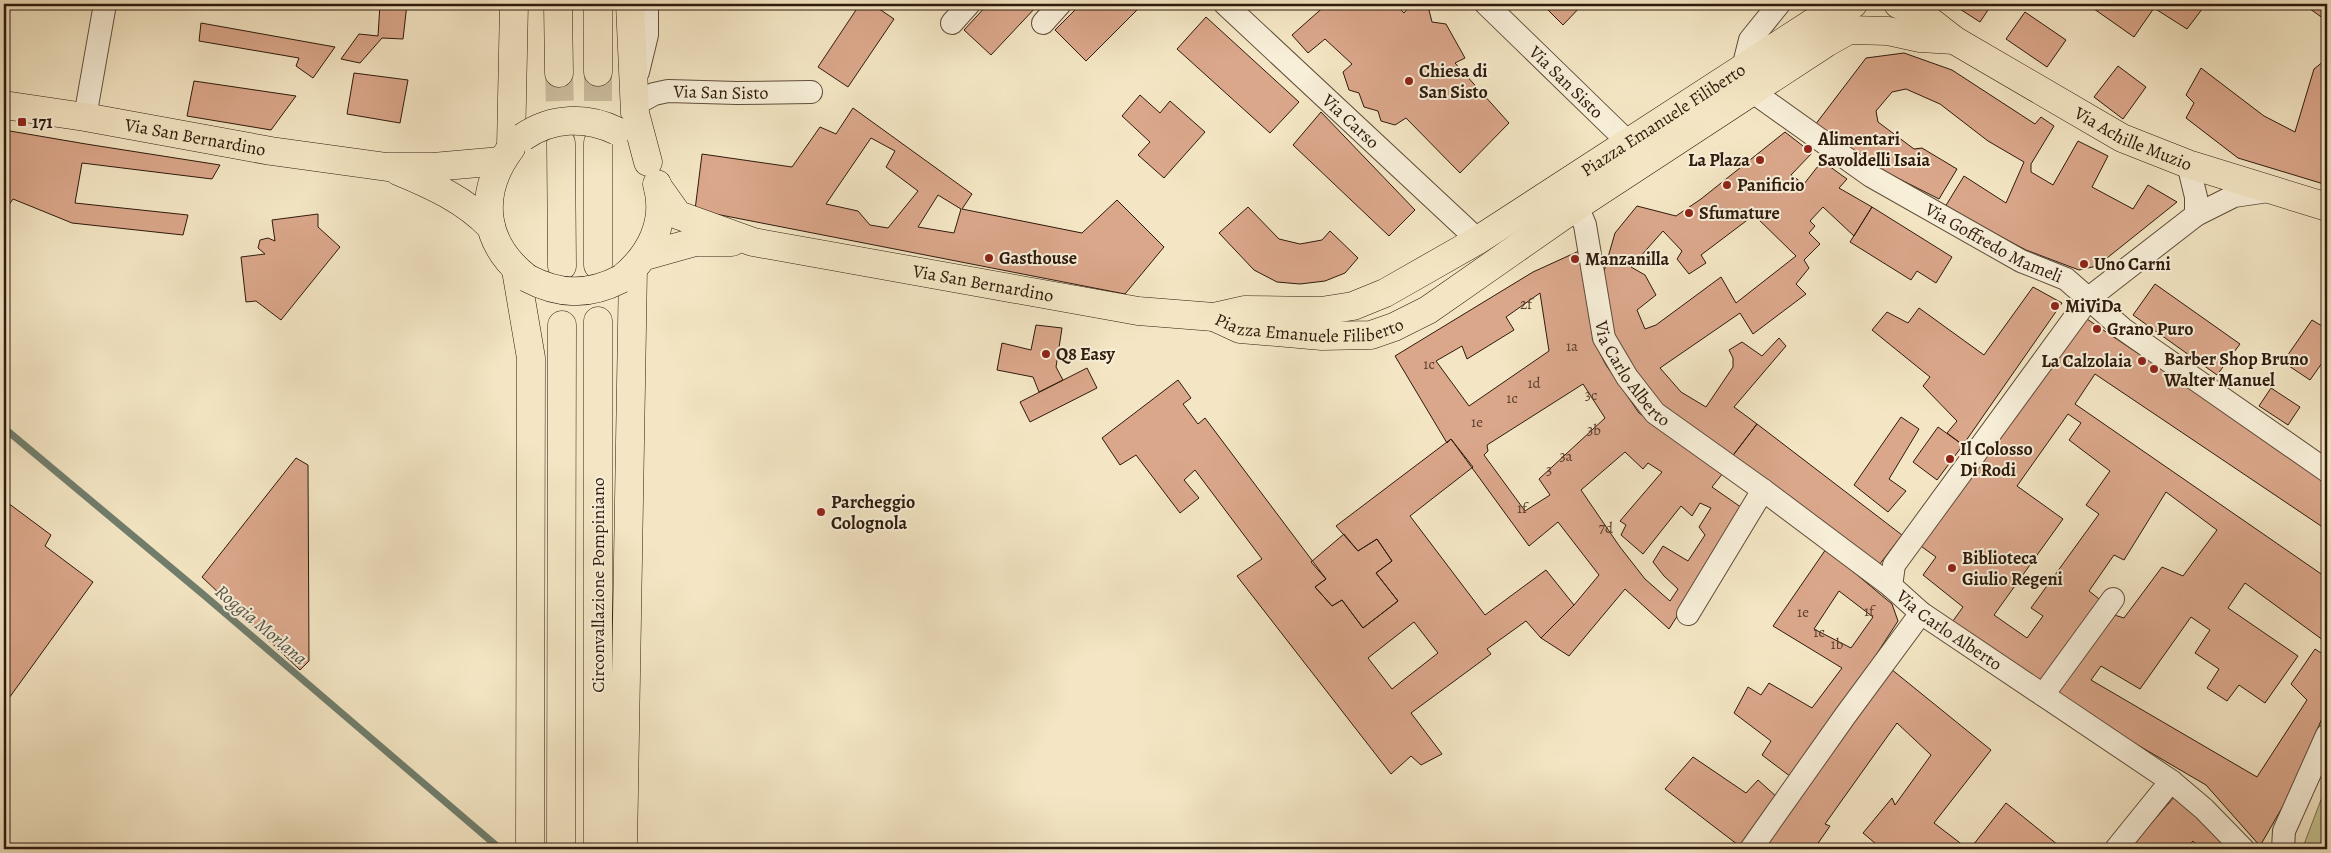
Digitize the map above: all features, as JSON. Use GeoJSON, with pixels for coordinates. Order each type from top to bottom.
{"type":"FeatureCollection","features":[{"type":"Feature","properties":{"kind":"main road"},"geometry":{"type":"LineString","coordinates":[[512,149],[514,4]]}},
{"type":"Feature","properties":{"kind":"main road"},"geometry":{"type":"LineString","coordinates":[[558,4],[559,73]]}},
{"type":"Feature","properties":{"kind":"main road"},"geometry":{"type":"LineString","coordinates":[[598,4],[598,72]]}},
{"type":"Feature","properties":{"kind":"main road"},"geometry":{"type":"LineString","coordinates":[[630,4],[634,98],[648,162]]}},
{"type":"Feature","properties":{"kind":"main road","name":"Via Achille Muzio"},"geometry":{"type":"LineString","coordinates":[[1898,4],[1922,15],[1954,40],[2122,138],[2188,164],[2268,191],[2327,207]]}},
{"type":"Feature","properties":{"kind":"main road","name":"Piazza Emanuele Filiberto"},"geometry":{"type":"LineString","coordinates":[[1214,317],[1245,310],[1321,311],[1353,306],[1385,294],[1635,153],[1748,80],[1820,18],[1849,10]]}},
{"type":"Feature","properties":{"kind":"main road","name":"Via Achille Muzio"},"geometry":{"type":"LineString","coordinates":[[1849,10],[1888,31],[1920,38],[1954,40]]}},
{"type":"Feature","properties":{"kind":"main road","name":"Via San Bernardino"},"geometry":{"type":"LineString","coordinates":[[4,105],[85,116],[270,151],[387,167],[433,167],[485,161],[512,149],[548,124],[575,120],[597,123],[607,137],[631,141],[648,162],[658,187],[678,215],[753,242],[1138,311],[1214,317]]}},
{"type":"Feature","properties":{"kind":"main road"},"geometry":{"type":"LineString","coordinates":[[598,265],[598,210],[607,137]]}},
{"type":"Feature","properties":{"kind":"main road"},"geometry":{"type":"LineString","coordinates":[[561,143],[562,266]]}},
{"type":"Feature","properties":{"kind":"main road","name":"Via San Bernardino"},"geometry":{"type":"LineString","coordinates":[[512,149],[491,186],[489,214],[491,227],[505,257],[521,274],[557,291],[574,292],[606,286],[633,268],[695,242],[753,242]]}},
{"type":"Feature","properties":{"kind":"main road","name":"Piazza Emanuele Filiberto"},"geometry":{"type":"LineString","coordinates":[[1214,317],[1240,329],[1322,336],[1371,335],[1394,327],[1428,310],[1577,206],[1635,153]]}},
{"type":"Feature","properties":{"kind":"main road","name":"Via San Bernardino"},"geometry":{"type":"LineString","coordinates":[[387,167],[444,190],[479,215],[491,227]]}},
{"type":"Feature","properties":{"kind":"main road","name":"Via San Bernardino"},"geometry":{"type":"LineString","coordinates":[[633,268],[657,230],[660,216],[658,187]]}},
{"type":"Feature","properties":{"kind":"main road"},"geometry":{"type":"LineString","coordinates":[[623,849],[633,268]]}},
{"type":"Feature","properties":{"kind":"main road"},"geometry":{"type":"LineString","coordinates":[[521,274],[530,358],[530,849]]}},
{"type":"Feature","properties":{"kind":"main road","name":"Circonvallazione Pompiniano"},"geometry":{"type":"LineString","coordinates":[[598,321],[598,849]]}},
{"type":"Feature","properties":{"kind":"main road","name":"Circonvallazione Pompiniano"},"geometry":{"type":"LineString","coordinates":[[561,849],[562,325]]}},
{"type":"Feature","properties":{"kind":"street"},"geometry":{"type":"LineString","coordinates":[[634,98],[647,35],[647,4]]}},
{"type":"Feature","properties":{"kind":"street"},"geometry":{"type":"LineString","coordinates":[[952,23],[969,4]]}},
{"type":"Feature","properties":{"kind":"street"},"geometry":{"type":"LineString","coordinates":[[1043,23],[1060,4]]}},
{"type":"Feature","properties":{"kind":"street","name":"Via Carso"},"geometry":{"type":"LineString","coordinates":[[1225,4],[1478,240]]}},
{"type":"Feature","properties":{"kind":"street","name":"Via San Sisto"},"geometry":{"type":"LineString","coordinates":[[1486,4],[1635,153]]}},
{"type":"Feature","properties":{"kind":"street"},"geometry":{"type":"LineString","coordinates":[[1748,80],[1750,40],[1779,4]]}},
{"type":"Feature","properties":{"kind":"street"},"geometry":{"type":"LineString","coordinates":[[85,116],[105,7]]}},
{"type":"Feature","properties":{"kind":"street","name":"Via Goffredo Mameli"},"geometry":{"type":"LineString","coordinates":[[1748,80],[1871,176],[2021,261],[2066,279],[2123,329],[2327,471]]}},
{"type":"Feature","properties":{"kind":"street","name":"Via San Sisto"},"geometry":{"type":"LineString","coordinates":[[634,98],[668,91],[737,94],[811,92]]}},
{"type":"Feature","properties":{"kind":"street"},"geometry":{"type":"LineString","coordinates":[[2188,164],[2196,197],[2196,215]]}},
{"type":"Feature","properties":{"kind":"street"},"geometry":{"type":"LineString","coordinates":[[1891,586],[1894,565],[2089,298],[2196,215],[2234,196],[2268,191]]}},
{"type":"Feature","properties":{"kind":"street","name":"Via Carlo Alberto"},"geometry":{"type":"LineString","coordinates":[[1577,206],[1585,225],[1604,338],[1627,378],[1654,413],[1763,490],[1891,586],[1921,613],[2171,781],[2204,809],[2243,849]]}},
{"type":"Feature","properties":{"kind":"street"},"geometry":{"type":"LineString","coordinates":[[1688,614],[1763,490]]}},
{"type":"Feature","properties":{"kind":"street"},"geometry":{"type":"LineString","coordinates":[[2043,696],[2113,599]]}},
{"type":"Feature","properties":{"kind":"street"},"geometry":{"type":"LineString","coordinates":[[1752,849],[1921,613]]}},
{"type":"Feature","properties":{"kind":"street"},"geometry":{"type":"LineString","coordinates":[[2283,849],[2284,831],[2327,735]]}},
{"type":"Feature","properties":{"kind":"street"},"geometry":{"type":"LineString","coordinates":[[2116,849],[2171,781]]}},
{"type":"Feature","properties":{"kind":"shaded area"},"geometry":{"type":"Polygon","coordinates":[[[2327,784],[2327,849],[2303,849],[2303,847],[2327,784]]]}},
{"type":"Feature","properties":{"kind":"building"},"geometry":{"type":"Polygon","coordinates":[[[380,4],[407,4],[403,39],[382,38],[360,63],[341,59],[359,34],[378,36],[380,4]]]}},
{"type":"Feature","properties":{"kind":"building"},"geometry":{"type":"Polygon","coordinates":[[[860,4],[872,4],[894,19],[848,87],[818,67],[860,4]]]}},
{"type":"Feature","properties":{"kind":"building"},"geometry":{"type":"Polygon","coordinates":[[[988,4],[1035,4],[1037,6],[991,55],[964,30],[988,4]]]}},
{"type":"Feature","properties":{"kind":"building"},"geometry":{"type":"Polygon","coordinates":[[[1081,4],[1143,4],[1086,61],[1055,30],[1081,4]]]}},
{"type":"Feature","properties":{"kind":"building","name":"Chiesa di San Sisto"},"geometry":{"type":"Polygon","coordinates":[[[1327,4],[1395,4],[1404,13],[1411,4],[1429,10],[1432,22],[1446,24],[1465,58],[1455,63],[1509,123],[1460,173],[1406,118],[1395,125],[1381,121],[1378,111],[1364,107],[1359,93],[1349,90],[1343,72],[1352,64],[1325,39],[1308,53],[1292,35],[1327,4]]]}},
{"type":"Feature","properties":{"kind":"building"},"geometry":{"type":"Polygon","coordinates":[[[1542,4],[1583,4],[1563,25],[1542,4]]]}},
{"type":"Feature","properties":{"kind":"building"},"geometry":{"type":"Polygon","coordinates":[[[1952,4],[1992,4],[1980,22],[1952,4]]]}},
{"type":"Feature","properties":{"kind":"building"},"geometry":{"type":"Polygon","coordinates":[[[2087,4],[2206,4],[2187,29],[2154,8],[2134,37],[2087,4]]]}},
{"type":"Feature","properties":{"kind":"building"},"geometry":{"type":"Polygon","coordinates":[[[2303,4],[2327,4],[2327,21],[2303,4]]]}},
{"type":"Feature","properties":{"kind":"building"},"geometry":{"type":"Polygon","coordinates":[[[2025,12],[2066,40],[2047,67],[2006,39],[2025,12]]]}},
{"type":"Feature","properties":{"kind":"building"},"geometry":{"type":"Polygon","coordinates":[[[1206,17],[1299,102],[1270,133],[1177,49],[1206,17]]]}},
{"type":"Feature","properties":{"kind":"building"},"geometry":{"type":"Polygon","coordinates":[[[201,23],[335,47],[313,78],[296,66],[299,58],[199,41],[201,23]]]}},
{"type":"Feature","properties":{"kind":"building"},"geometry":{"type":"Polygon","coordinates":[[[1904,53],[1952,70],[2035,124],[2041,117],[2054,126],[2031,164],[2031,172],[2053,185],[2078,141],[2108,156],[2092,187],[2133,209],[2148,185],[2177,202],[2097,266],[2079,270],[2026,250],[1945,207],[1964,176],[2006,203],[2024,162],[1988,141],[1940,104],[1906,89],[1892,92],[1876,111],[1878,122],[1914,149],[1922,148],[1957,169],[1939,199],[1864,161],[1815,125],[1866,58],[1904,53]]]}},
{"type":"Feature","properties":{"kind":"building"},"geometry":{"type":"Polygon","coordinates":[[[2324,61],[2327,63],[2327,185],[2238,158],[2186,118],[2194,103],[2186,95],[2201,68],[2264,116],[2295,132],[2314,69],[2324,61]]]}},
{"type":"Feature","properties":{"kind":"building"},"geometry":{"type":"Polygon","coordinates":[[[2118,66],[2146,87],[2123,119],[2094,97],[2118,66]]]}},
{"type":"Feature","properties":{"kind":"building"},"geometry":{"type":"Polygon","coordinates":[[[354,73],[408,80],[400,123],[347,114],[354,73]]]}},
{"type":"Feature","properties":{"kind":"building"},"geometry":{"type":"Polygon","coordinates":[[[194,81],[296,96],[271,130],[187,116],[194,81]]]}},
{"type":"Feature","properties":{"kind":"building"},"geometry":{"type":"Polygon","coordinates":[[[1140,95],[1160,113],[1170,101],[1205,132],[1164,178],[1138,155],[1150,142],[1122,116],[1140,95]]]}},
{"type":"Feature","properties":{"kind":"building"},"geometry":{"type":"Polygon","coordinates":[[[853,108],[972,194],[962,209],[1082,233],[1117,200],[1164,247],[1125,294],[695,210],[702,154],[792,167],[820,127],[836,134],[853,108]],[[871,138],[826,204],[858,211],[870,225],[888,228],[918,191],[886,167],[895,151],[871,138]],[[938,195],[918,227],[954,233],[961,209],[938,195]]]}},
{"type":"Feature","properties":{"kind":"building"},"geometry":{"type":"Polygon","coordinates":[[[1321,112],[1415,210],[1389,236],[1293,145],[1321,112]]]}},
{"type":"Feature","properties":{"kind":"building"},"geometry":{"type":"Polygon","coordinates":[[[4,130],[220,165],[212,179],[82,163],[75,203],[188,215],[183,235],[72,223],[13,199],[4,212],[4,130]]]}},
{"type":"Feature","properties":{"kind":"building"},"geometry":{"type":"Polygon","coordinates":[[[1785,132],[1812,153],[1791,175],[1804,184],[1822,161],[1847,179],[1839,188],[1872,207],[1854,236],[1823,207],[1810,221],[1815,226],[1809,233],[1820,244],[1804,260],[1809,268],[1796,284],[1806,294],[1753,334],[1740,313],[1660,368],[1681,392],[1706,407],[1733,367],[1733,358],[1729,350],[1742,342],[1762,356],[1779,338],[1786,346],[1734,407],[1757,424],[1731,458],[1654,402],[1611,331],[1602,293],[1604,271],[1615,233],[1637,206],[1676,216],[1701,199],[1785,132]],[[1754,215],[1701,255],[1706,263],[1689,274],[1677,259],[1682,251],[1663,231],[1631,267],[1645,275],[1656,295],[1637,310],[1645,329],[1656,325],[1721,277],[1736,303],[1796,256],[1754,215]]]}},
{"type":"Feature","properties":{"kind":"building"},"geometry":{"type":"Polygon","coordinates":[[[1248,207],[1279,239],[1300,244],[1322,240],[1330,231],[1358,258],[1345,273],[1325,281],[1300,284],[1277,282],[1254,270],[1219,233],[1248,207]]]}},
{"type":"Feature","properties":{"kind":"building"},"geometry":{"type":"Polygon","coordinates":[[[1872,207],[1952,257],[1936,283],[1917,271],[1911,280],[1850,242],[1872,207]]]}},
{"type":"Feature","properties":{"kind":"building"},"geometry":{"type":"Polygon","coordinates":[[[318,214],[318,227],[340,247],[281,320],[256,301],[246,302],[241,257],[265,254],[258,248],[260,240],[268,238],[275,241],[272,220],[318,214]]]}},
{"type":"Feature","properties":{"kind":"building"},"geometry":{"type":"Polygon","coordinates":[[[1579,251],[1597,337],[1592,338],[1606,365],[1639,413],[1723,473],[1712,487],[1745,510],[1669,629],[1625,589],[1569,656],[1541,638],[1574,605],[1599,575],[1558,522],[1529,546],[1451,439],[1447,443],[1395,356],[1533,272],[1579,251]],[[1540,293],[1506,317],[1514,330],[1467,359],[1462,346],[1436,361],[1469,406],[1549,351],[1540,293]],[[1583,384],[1487,445],[1488,451],[1484,455],[1525,511],[1550,495],[1539,479],[1605,418],[1583,384]],[[1625,452],[1581,490],[1620,547],[1645,579],[1670,601],[1678,589],[1653,562],[1663,546],[1688,561],[1705,535],[1699,527],[1711,508],[1700,503],[1692,516],[1681,506],[1643,554],[1621,535],[1626,525],[1620,521],[1662,472],[1648,463],[1643,469],[1625,452]]]}},
{"type":"Feature","properties":{"kind":"building"},"geometry":{"type":"Polygon","coordinates":[[[2155,284],[2240,344],[2217,375],[2133,315],[2155,284]]]}},
{"type":"Feature","properties":{"kind":"building"},"geometry":{"type":"Polygon","coordinates":[[[2033,287],[2062,303],[1963,445],[1947,433],[1957,421],[1923,386],[1930,377],[1872,330],[1887,312],[1908,323],[1919,308],[1984,355],[2033,287]]]}},
{"type":"Feature","properties":{"kind":"building"},"geometry":{"type":"Polygon","coordinates":[[[2084,317],[2327,481],[2327,530],[2095,374],[2075,404],[2327,578],[2327,643],[2245,583],[2228,608],[2298,656],[2265,703],[2239,685],[2227,701],[2207,688],[2219,669],[2195,653],[2210,630],[2191,617],[2140,689],[2101,666],[2091,680],[2257,777],[2307,700],[2291,684],[2315,649],[2327,657],[2327,707],[2287,799],[2260,846],[2206,785],[2054,696],[2111,614],[2124,618],[2162,567],[2183,576],[2217,530],[2166,492],[2124,560],[2114,555],[2089,591],[2103,602],[2038,685],[1950,625],[1963,607],[1923,575],[1936,557],[1918,544],[2084,317]],[[2068,414],[2017,486],[2063,519],[1994,615],[2027,638],[2043,616],[2031,608],[2099,514],[2086,505],[2110,471],[2069,440],[2081,423],[2068,414]]]}},
{"type":"Feature","properties":{"kind":"building"},"geometry":{"type":"Polygon","coordinates":[[[2312,320],[2327,329],[2327,356],[2310,380],[2283,362],[2312,320]]]}},
{"type":"Feature","properties":{"kind":"building"},"geometry":{"type":"Polygon","coordinates":[[[1036,325],[1062,328],[1056,367],[1063,380],[1039,392],[1033,377],[997,370],[1002,343],[1031,350],[1036,325]]]}},
{"type":"Feature","properties":{"kind":"building"},"geometry":{"type":"Polygon","coordinates":[[[1087,368],[1097,388],[1030,422],[1020,402],[1087,368]]]}},
{"type":"Feature","properties":{"kind":"building"},"geometry":{"type":"Polygon","coordinates":[[[1178,380],[1191,398],[1183,404],[1198,424],[1205,418],[1326,579],[1315,587],[1332,606],[1342,600],[1363,628],[1398,601],[1376,573],[1392,561],[1377,539],[1358,551],[1336,526],[1451,439],[1473,467],[1410,516],[1485,615],[1546,570],[1574,605],[1541,638],[1526,621],[1487,649],[1491,654],[1411,713],[1442,754],[1421,765],[1411,756],[1391,774],[1237,576],[1262,559],[1195,470],[1184,480],[1199,498],[1180,513],[1136,455],[1120,465],[1102,438],[1178,380]],[[1414,622],[1368,658],[1392,689],[1438,653],[1414,622]]]}},
{"type":"Feature","properties":{"kind":"building"},"geometry":{"type":"Polygon","coordinates":[[[2271,388],[2300,407],[2288,425],[2259,406],[2271,388]]]}},
{"type":"Feature","properties":{"kind":"building"},"geometry":{"type":"Polygon","coordinates":[[[1901,417],[1919,429],[1889,479],[1906,491],[1888,512],[1854,485],[1901,417]]]}},
{"type":"Feature","properties":{"kind":"building"},"geometry":{"type":"Polygon","coordinates":[[[1757,424],[1902,535],[1876,569],[1731,458],[1757,424]]]}},
{"type":"Feature","properties":{"kind":"building"},"geometry":{"type":"Polygon","coordinates":[[[1938,427],[1963,445],[1937,480],[1913,462],[1938,427]]]}},
{"type":"Feature","properties":{"kind":"building"},"geometry":{"type":"Polygon","coordinates":[[[296,458],[308,465],[309,661],[300,670],[202,577],[296,458]]]}},
{"type":"Feature","properties":{"kind":"building"},"geometry":{"type":"Polygon","coordinates":[[[4,500],[51,535],[45,546],[93,582],[4,705],[4,500]]]}},
{"type":"Feature","properties":{"kind":"building"},"geometry":{"type":"Polygon","coordinates":[[[1344,534],[1358,551],[1377,539],[1392,561],[1376,573],[1398,601],[1363,628],[1342,600],[1332,606],[1315,587],[1326,579],[1311,562],[1344,534]]]}},
{"type":"Feature","properties":{"kind":"building"},"geometry":{"type":"Polygon","coordinates":[[[1826,549],[1892,604],[1898,621],[1795,780],[1762,755],[1771,741],[1734,713],[1748,687],[1761,695],[1769,683],[1812,708],[1842,668],[1773,626],[1826,549]],[[1839,591],[1814,629],[1851,648],[1873,617],[1839,591]]]}},
{"type":"Feature","properties":{"kind":"building"},"geometry":{"type":"Polygon","coordinates":[[[1891,669],[1991,750],[1934,823],[1968,849],[1882,849],[1863,833],[1892,798],[1895,805],[1931,755],[1897,723],[1825,824],[1830,826],[1814,849],[1761,849],[1891,669]]]}},
{"type":"Feature","properties":{"kind":"building"},"geometry":{"type":"Polygon","coordinates":[[[1693,757],[1746,793],[1758,780],[1778,798],[1742,848],[1665,789],[1693,757]]]}},
{"type":"Feature","properties":{"kind":"building"},"geometry":{"type":"Polygon","coordinates":[[[2175,796],[2229,849],[2201,849],[2193,841],[2186,849],[2129,849],[2175,796]]]}},
{"type":"Feature","properties":{"kind":"building"},"geometry":{"type":"Polygon","coordinates":[[[2006,803],[2063,849],[1970,849],[2006,803]]]}},
{"type":"Feature","properties":{"kind":"waterway","name":"Roggia Morlana"},"geometry":{"type":"LineString","coordinates":[[4,428],[205,596],[498,847]]}},
{"type":"Feature","properties":{"kind":"tunnel"},"geometry":{"type":"LineString","coordinates":[[598,72],[598,143]]}},
{"type":"Feature","properties":{"kind":"tunnel"},"geometry":{"type":"LineString","coordinates":[[559,73],[561,143]]}},
{"type":"Feature","properties":{"kind":"place","name":"Chiesa di San Sisto"},"geometry":{"type":"Point","coordinates":[1409,81]}},
{"type":"Feature","properties":{"kind":"place","name":"171"},"geometry":{"type":"Point","coordinates":[22,122]}},
{"type":"Feature","properties":{"kind":"place","name":"Alimentari Savoldelli Isaia"},"geometry":{"type":"Point","coordinates":[1808,149]}},
{"type":"Feature","properties":{"kind":"place","name":"La Plaza"},"geometry":{"type":"Point","coordinates":[1760,160]}},
{"type":"Feature","properties":{"kind":"place","name":"Panificio"},"geometry":{"type":"Point","coordinates":[1727,185]}},
{"type":"Feature","properties":{"kind":"place","name":"Sfumature"},"geometry":{"type":"Point","coordinates":[1689,213]}},
{"type":"Feature","properties":{"kind":"place","name":"Gasthouse"},"geometry":{"type":"Point","coordinates":[989,258]}},
{"type":"Feature","properties":{"kind":"place","name":"Manzanilla"},"geometry":{"type":"Point","coordinates":[1575,259]}},
{"type":"Feature","properties":{"kind":"place","name":"Uno Carni"},"geometry":{"type":"Point","coordinates":[2084,264]}},
{"type":"Feature","properties":{"kind":"place","name":"MiViDa"},"geometry":{"type":"Point","coordinates":[2055,306]}},
{"type":"Feature","properties":{"kind":"place","name":"Grano Puro"},"geometry":{"type":"Point","coordinates":[2097,329]}},
{"type":"Feature","properties":{"kind":"place","name":"Q8 Easy"},"geometry":{"type":"Point","coordinates":[1046,354]}},
{"type":"Feature","properties":{"kind":"place","name":"La Calzolaia"},"geometry":{"type":"Point","coordinates":[2142,361]}},
{"type":"Feature","properties":{"kind":"place","name":"Barber Shop Bruno Walter Manuel"},"geometry":{"type":"Point","coordinates":[2154,369]}},
{"type":"Feature","properties":{"kind":"place","name":"Il Colosso Di Rodi"},"geometry":{"type":"Point","coordinates":[1950,459]}},
{"type":"Feature","properties":{"kind":"place","name":"Parcheggio Colognola"},"geometry":{"type":"Point","coordinates":[821,512]}},
{"type":"Feature","properties":{"kind":"place","name":"Biblioteca Giulio Regeni"},"geometry":{"type":"Point","coordinates":[1952,568]}}]}
